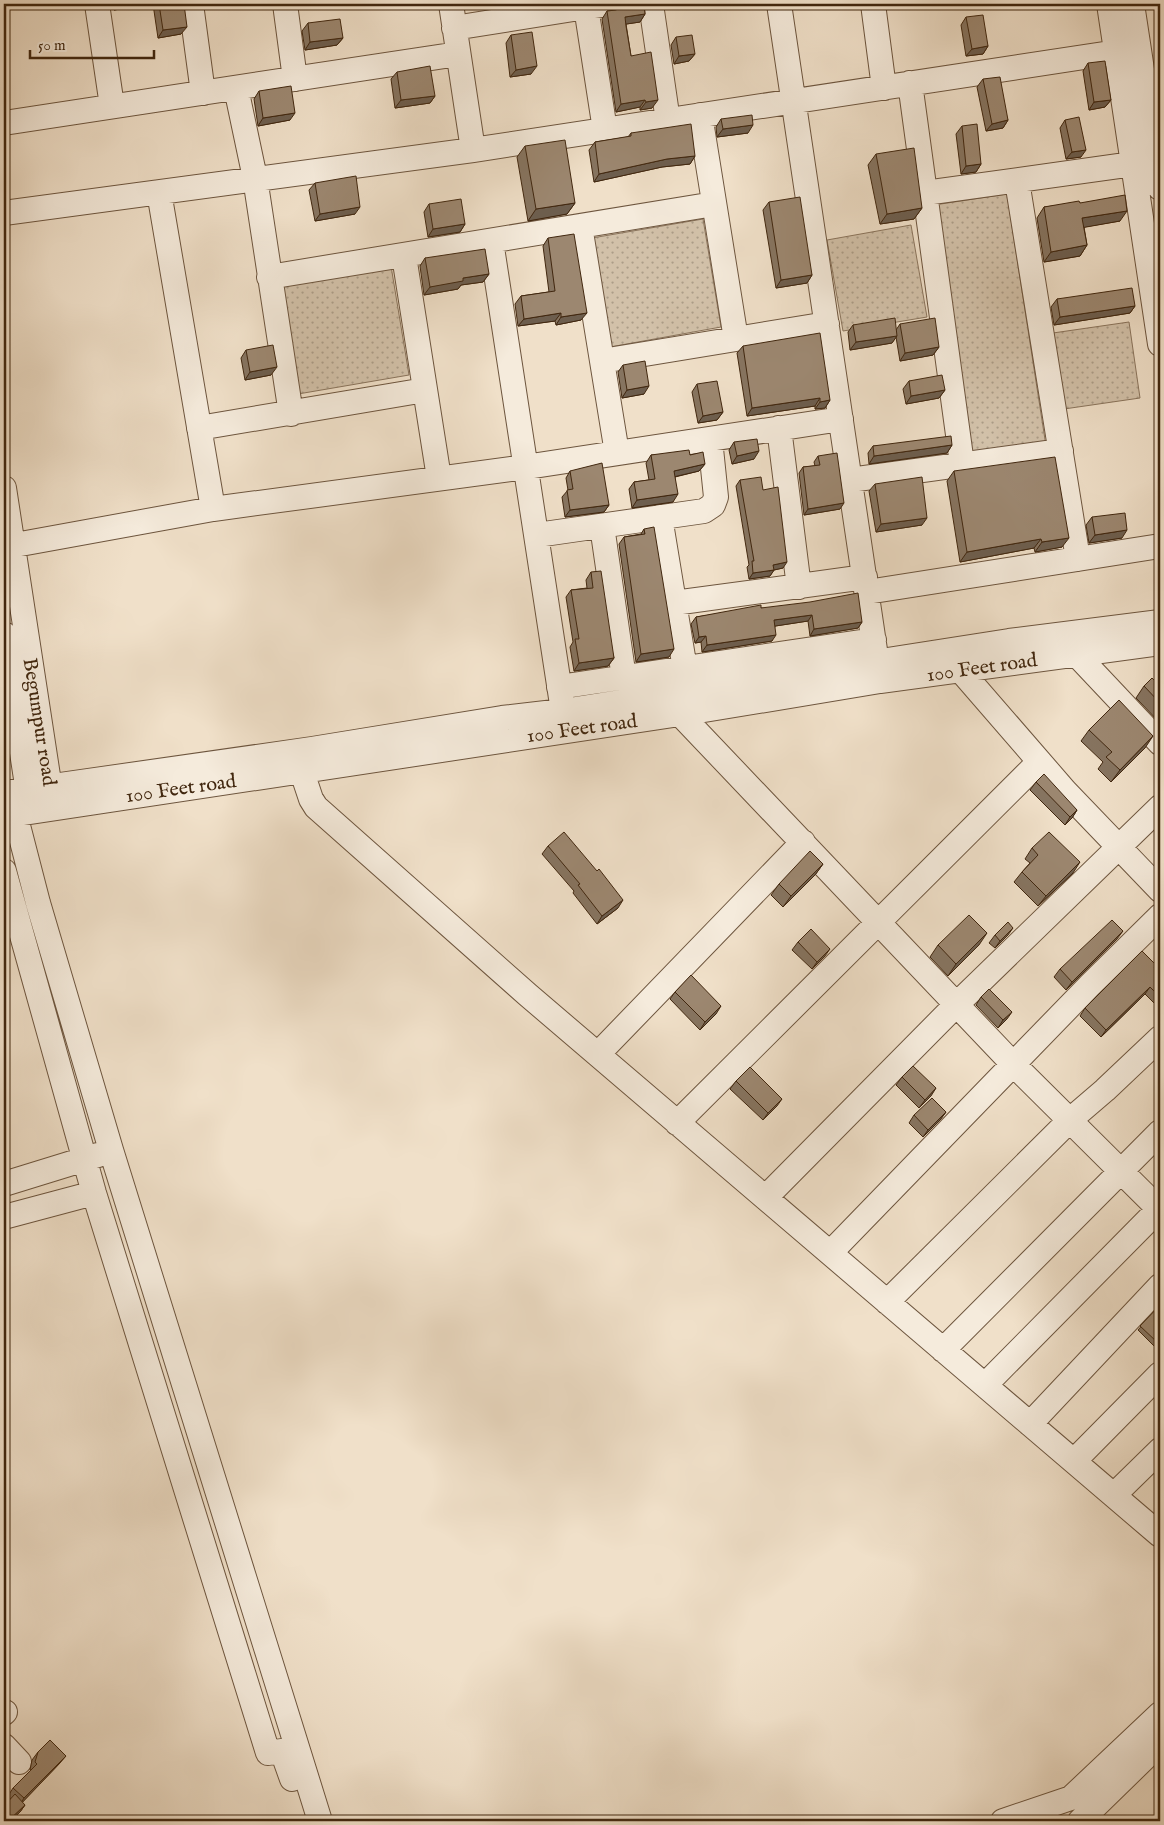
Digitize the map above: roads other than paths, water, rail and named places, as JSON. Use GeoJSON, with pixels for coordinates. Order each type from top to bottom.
{"type":"FeatureCollection","features":[{"type":"Feature","properties":{"kind":"street"},"geometry":{"type":"LineString","coordinates":[[97,4],[112,106]]}},
{"type":"Feature","properties":{"kind":"street"},"geometry":{"type":"LineString","coordinates":[[192,4],[203,94]]}},
{"type":"Feature","properties":{"kind":"street"},"geometry":{"type":"LineString","coordinates":[[285,4],[295,78]]}},
{"type":"Feature","properties":{"kind":"street"},"geometry":{"type":"LineString","coordinates":[[451,4],[473,150]]}},
{"type":"Feature","properties":{"kind":"street"},"geometry":{"type":"LineString","coordinates":[[650,4],[668,121]]}},
{"type":"Feature","properties":{"kind":"street"},"geometry":{"type":"LineString","coordinates":[[560,687],[685,668],[877,661],[779,4]]}},
{"type":"Feature","properties":{"kind":"street"},"geometry":{"type":"LineString","coordinates":[[873,4],[884,88]]}},
{"type":"Feature","properties":{"kind":"street"},"geometry":{"type":"LineString","coordinates":[[1110,4],[1160,344]]}},
{"type":"Feature","properties":{"kind":"street"},"geometry":{"type":"LineString","coordinates":[[1132,4],[1160,188]]}},
{"type":"Feature","properties":{"kind":"street"},"geometry":{"type":"LineString","coordinates":[[454,28],[597,5],[605,130]]}},
{"type":"Feature","properties":{"kind":"street"},"geometry":{"type":"LineString","coordinates":[[4,212],[473,150],[1117,52]]}},
{"type":"Feature","properties":{"kind":"street"},"geometry":{"type":"LineString","coordinates":[[4,123],[458,54]]}},
{"type":"Feature","properties":{"kind":"street"},"geometry":{"type":"LineString","coordinates":[[910,82],[962,464]]}},
{"type":"Feature","properties":{"kind":"street"},"geometry":{"type":"LineString","coordinates":[[236,88],[255,178],[290,414]]}},
{"type":"Feature","properties":{"kind":"street"},"geometry":{"type":"LineString","coordinates":[[700,116],[736,339]]}},
{"type":"Feature","properties":{"kind":"street"},"geometry":{"type":"LineString","coordinates":[[925,193],[1133,164]]}},
{"type":"Feature","properties":{"kind":"street"},"geometry":{"type":"LineString","coordinates":[[1017,181],[1078,559]]}},
{"type":"Feature","properties":{"kind":"street"},"geometry":{"type":"LineString","coordinates":[[160,192],[213,509]]}},
{"type":"Feature","properties":{"kind":"street"},"geometry":{"type":"LineString","coordinates":[[269,277],[714,204]]}},
{"type":"Feature","properties":{"kind":"street"},"geometry":{"type":"LineString","coordinates":[[580,226],[617,453]]}},
{"type":"Feature","properties":{"kind":"street"},"geometry":{"type":"LineString","coordinates":[[491,240],[563,711]]}},
{"type":"Feature","properties":{"kind":"street"},"geometry":{"type":"LineString","coordinates":[[404,256],[440,478]]}},
{"type":"Feature","properties":{"kind":"street"},"geometry":{"type":"LineString","coordinates":[[602,362],[827,324]]}},
{"type":"Feature","properties":{"kind":"street"},"geometry":{"type":"LineString","coordinates":[[199,428],[425,390]]}},
{"type":"Feature","properties":{"kind":"street"},"geometry":{"type":"LineString","coordinates":[[8,546],[213,509],[526,467],[841,419]]}},
{"type":"Feature","properties":{"kind":"street"},"geometry":{"type":"LineString","coordinates":[[778,428],[799,587]]}},
{"type":"Feature","properties":{"kind":"street"},"geometry":{"type":"LineString","coordinates":[[537,535],[704,511],[713,505],[716,497],[710,439]]}},
{"type":"Feature","properties":{"kind":"street"},"geometry":{"type":"LineString","coordinates":[[850,480],[1061,451]]}},
{"type":"Feature","properties":{"kind":"street","name":"Begumpur road"},"geometry":{"type":"LineString","coordinates":[[4,488],[30,804]]}},
{"type":"Feature","properties":{"kind":"street"},"geometry":{"type":"LineString","coordinates":[[660,517],[685,668]]}},
{"type":"Feature","properties":{"kind":"street"},"geometry":{"type":"LineString","coordinates":[[602,526],[624,678]]}},
{"type":"Feature","properties":{"kind":"street"},"geometry":{"type":"LineString","coordinates":[[674,603],[799,587],[866,584],[1078,559],[1160,546]]}},
{"type":"Feature","properties":{"kind":"street","name":"100 Feet road"},"geometry":{"type":"LineString","coordinates":[[30,804],[502,718],[563,711],[1009,641],[1160,622]]}},
{"type":"Feature","properties":{"kind":"street","name":"Begumpur road"},"geometry":{"type":"LineString","coordinates":[[4,634],[9,705],[30,804]]}},
{"type":"Feature","properties":{"kind":"street","name":"100 Feet road"},"geometry":{"type":"LineString","coordinates":[[4,794],[30,804],[302,772],[680,714],[877,661],[961,671],[1160,643]]}},
{"type":"Feature","properties":{"kind":"street"},"geometry":{"type":"LineString","coordinates":[[1078,655],[1160,743]]}},
{"type":"Feature","properties":{"kind":"street"},"geometry":{"type":"LineString","coordinates":[[961,671],[1039,762],[1160,890]]}},
{"type":"Feature","properties":{"kind":"street"},"geometry":{"type":"LineString","coordinates":[[680,714],[1013,1064],[1160,1209],[986,1384]]}},
{"type":"Feature","properties":{"kind":"street"},"geometry":{"type":"LineString","coordinates":[[677,1123],[880,923],[1039,762]]}},
{"type":"Feature","properties":{"kind":"street"},"geometry":{"type":"LineString","coordinates":[[302,772],[311,799],[316,807],[677,1123],[831,1252],[943,1350],[986,1384],[1160,1535]]}},
{"type":"Feature","properties":{"kind":"street"},"geometry":{"type":"LineString","coordinates":[[30,804],[38,903],[111,1150],[320,1821]]}},
{"type":"Feature","properties":{"kind":"street"},"geometry":{"type":"LineString","coordinates":[[766,1197],[957,1004],[1160,807]]}},
{"type":"Feature","properties":{"kind":"street"},"geometry":{"type":"LineString","coordinates":[[598,1054],[803,842]]}},
{"type":"Feature","properties":{"kind":"street"},"geometry":{"type":"LineString","coordinates":[[4,871],[94,1193],[268,1753],[282,1751],[306,1821]]}},
{"type":"Feature","properties":{"kind":"street"},"geometry":{"type":"LineString","coordinates":[[831,1252],[1160,916]]}},
{"type":"Feature","properties":{"kind":"street"},"geometry":{"type":"LineString","coordinates":[[887,1302],[1070,1120],[1160,1038]]}},
{"type":"Feature","properties":{"kind":"street"},"geometry":{"type":"LineString","coordinates":[[943,1350],[1160,1132]]}},
{"type":"Feature","properties":{"kind":"street"},"geometry":{"type":"LineString","coordinates":[[4,1184],[111,1150]]}},
{"type":"Feature","properties":{"kind":"street"},"geometry":{"type":"LineString","coordinates":[[4,1217],[94,1193]]}},
{"type":"Feature","properties":{"kind":"street"},"geometry":{"type":"LineString","coordinates":[[1030,1424],[1160,1286]]}},
{"type":"Feature","properties":{"kind":"street"},"geometry":{"type":"LineString","coordinates":[[1074,1461],[1160,1374]]}},
{"type":"Feature","properties":{"kind":"street"},"geometry":{"type":"LineString","coordinates":[[1114,1495],[1160,1450]]}},
{"type":"Feature","properties":{"kind":"street"},"geometry":{"type":"LineString","coordinates":[[1003,1821],[1071,1798],[1160,1714]]}},
{"type":"Feature","properties":{"kind":"street"},"geometry":{"type":"LineString","coordinates":[[1080,1821],[1160,1743]]}}]}
